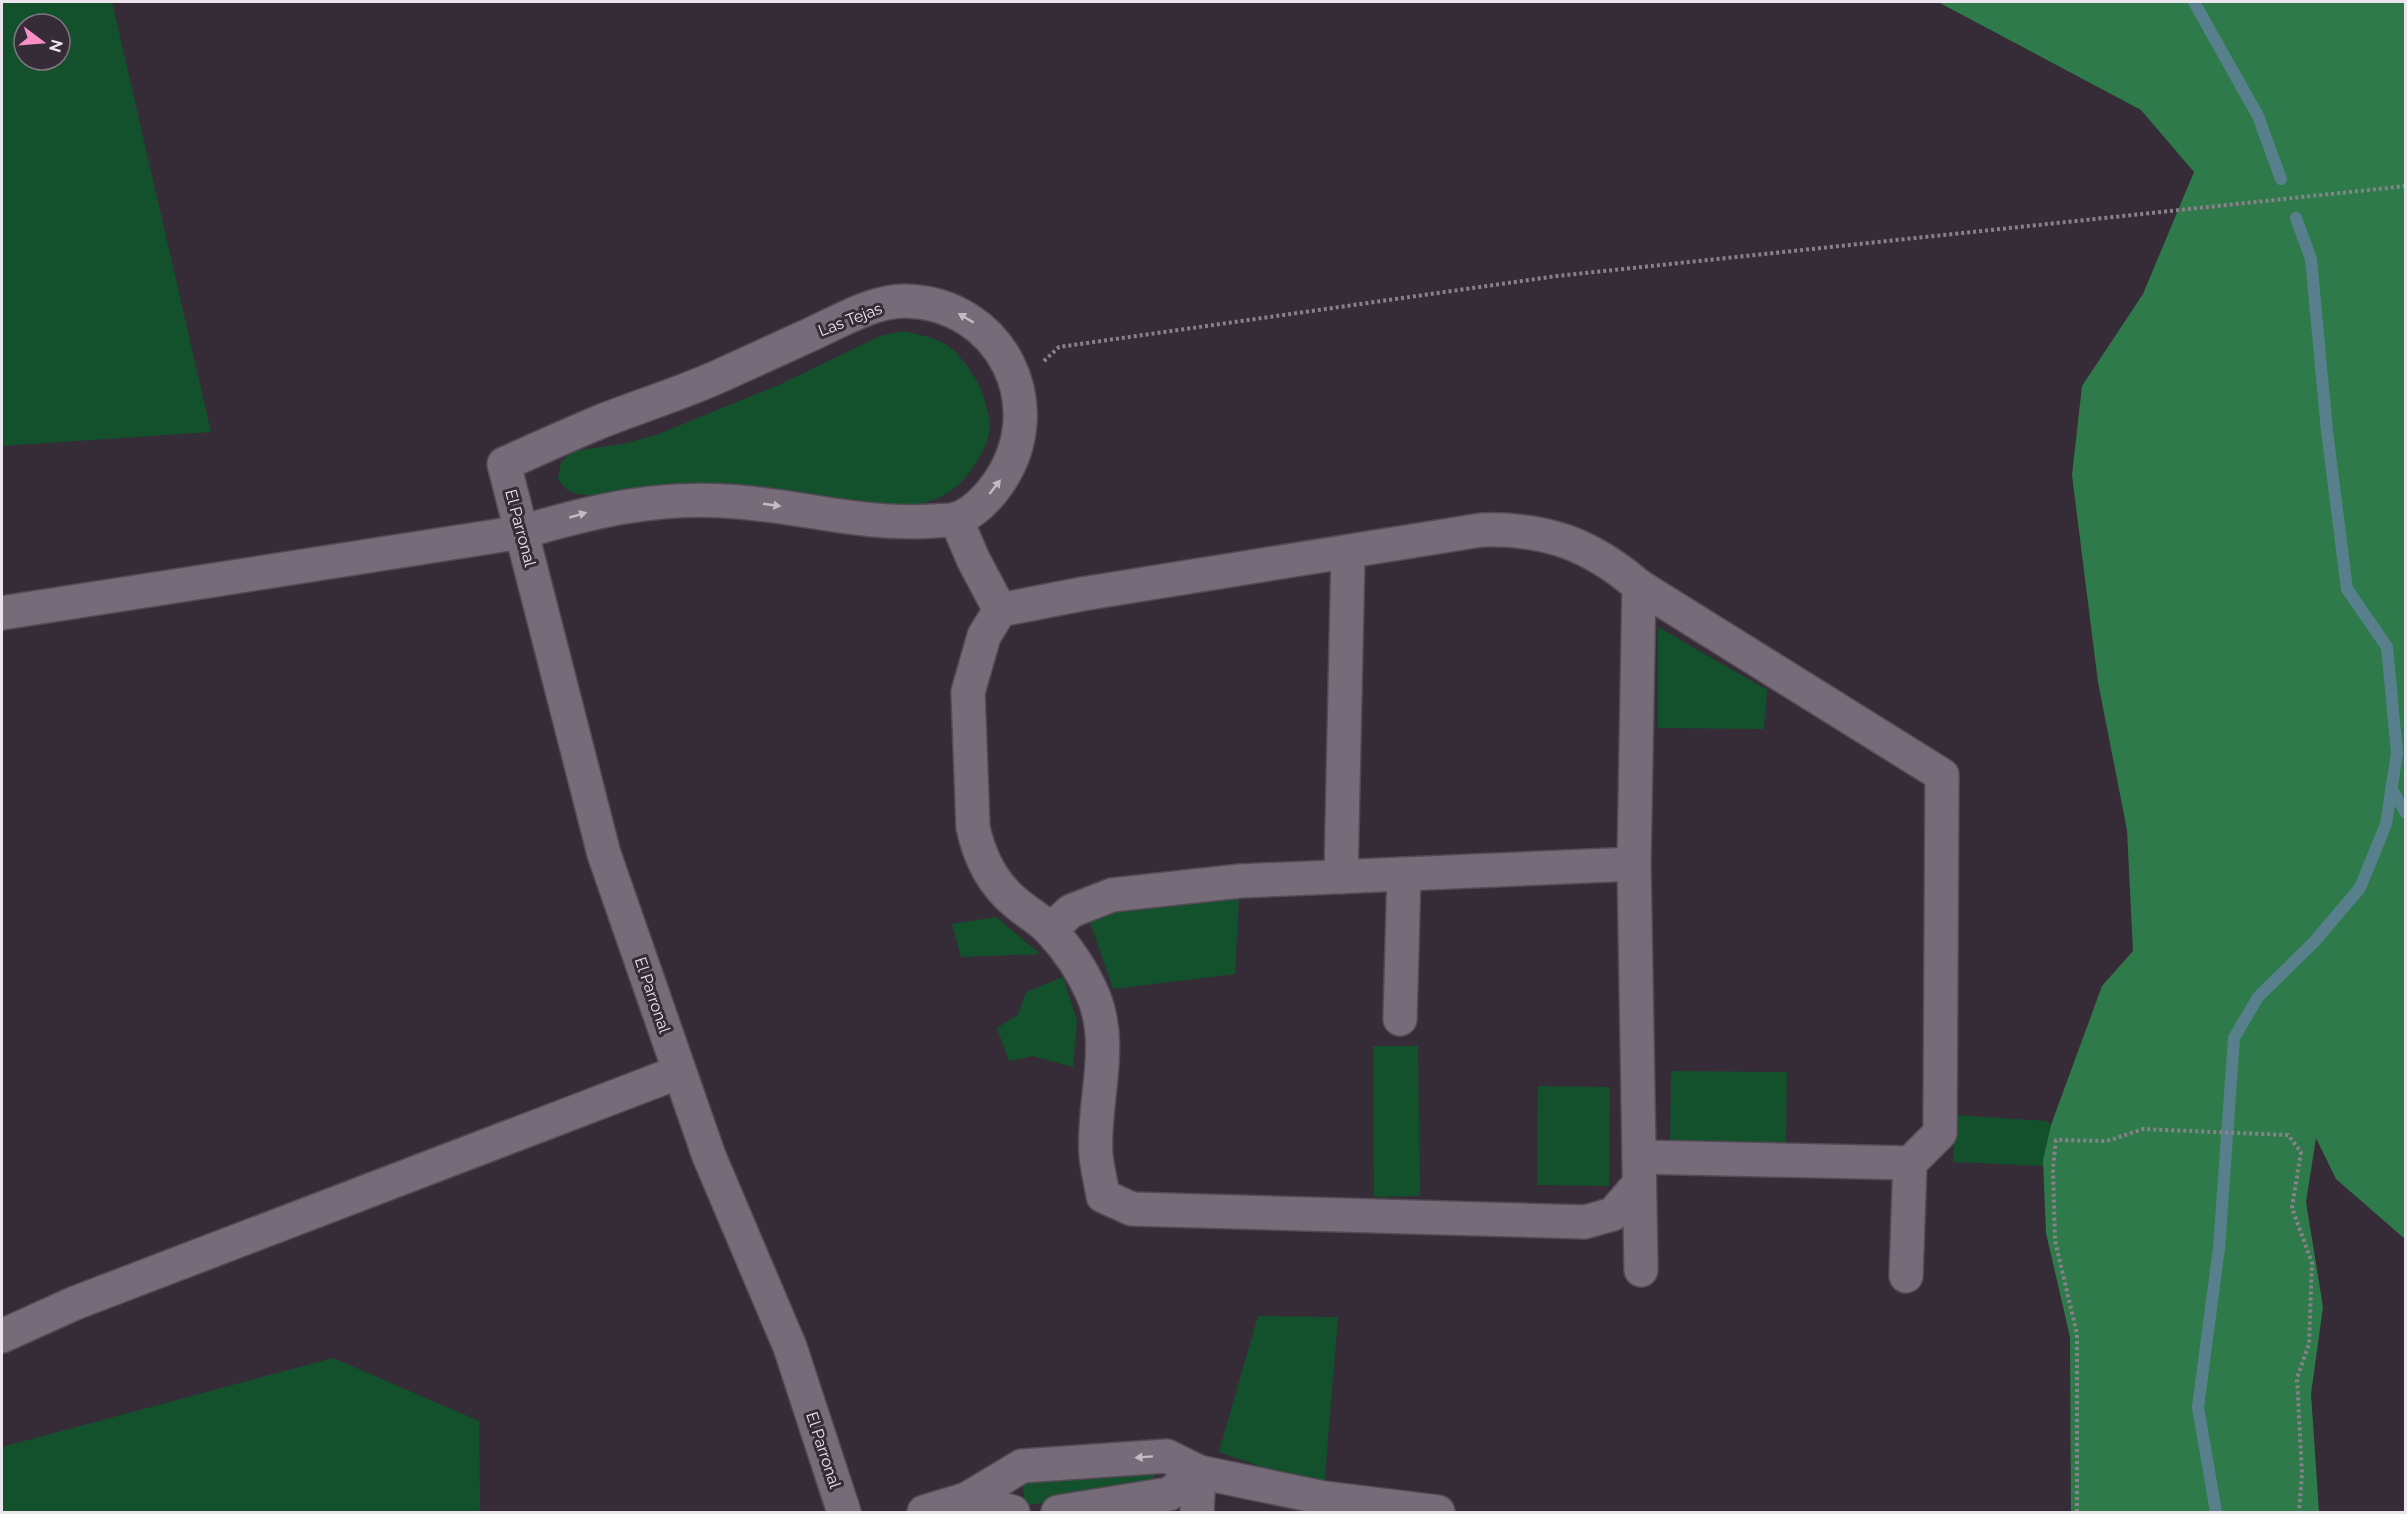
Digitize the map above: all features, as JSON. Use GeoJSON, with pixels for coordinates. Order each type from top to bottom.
{"type":"FeatureCollection","features":[{"type":"Feature","properties":{"kind":"street","name":"Las Tejas"},"geometry":{"type":"LineString","coordinates":[[2,613],[522,532],[616,507],[695,500],[775,505],[814,513],[904,523],[956,519],[976,508],[1006,474],[1015,453],[1020,431],[1021,408],[1017,386],[1008,362],[994,341],[975,323],[953,310],[928,303],[903,301],[878,305],[854,314],[721,376],[594,424],[504,464]]}},
{"type":"Feature","properties":{"kind":"street","name":"El Parronal"},"geometry":{"type":"LineString","coordinates":[[504,464],[604,854],[709,1156],[790,1347],[844,1512]]}},
{"type":"Feature","properties":{"kind":"street"},"geometry":{"type":"LineString","coordinates":[[956,519],[973,559],[1000,610]]}},
{"type":"Feature","properties":{"kind":"street"},"geometry":{"type":"LineString","coordinates":[[1512,529],[1544,534],[1574,543],[1602,557],[1639,586],[1942,775],[1940,1133],[1910,1162],[1639,1171],[1613,1214],[1585,1222],[1132,1209],[1103,1196],[1096,1154],[1103,1042],[1094,997],[1068,952],[1050,930],[998,885],[977,847],[973,827],[968,692],[984,636],[1000,610],[1082,594],[1481,531],[1512,529]]}},
{"type":"Feature","properties":{"kind":"street"},"geometry":{"type":"LineString","coordinates":[[1341,877],[1348,553]]}},
{"type":"Feature","properties":{"kind":"street"},"geometry":{"type":"LineString","coordinates":[[1639,586],[1634,864],[1641,1270]]}},
{"type":"Feature","properties":{"kind":"street"},"geometry":{"type":"LineString","coordinates":[[1050,930],[1071,911],[1112,895],[1240,882],[1634,864]]}},
{"type":"Feature","properties":{"kind":"street"},"geometry":{"type":"LineString","coordinates":[[1400,1019],[1404,874]]}},
{"type":"Feature","properties":{"kind":"street"},"geometry":{"type":"LineString","coordinates":[[2,1336],[75,1303],[679,1072]]}},
{"type":"Feature","properties":{"kind":"street"},"geometry":{"type":"LineString","coordinates":[[1906,1276],[1910,1162]]}},
{"type":"Feature","properties":{"kind":"street"},"geometry":{"type":"LineString","coordinates":[[924,1512],[967,1499],[1022,1466],[1167,1456],[1198,1472],[1324,1498],[1438,1512]]}},
{"type":"Feature","properties":{"kind":"street"},"geometry":{"type":"LineString","coordinates":[[1058,1512],[1169,1494],[1198,1472]]}},
{"type":"Feature","properties":{"kind":"street"},"geometry":{"type":"LineString","coordinates":[[1197,1512],[1198,1472]]}},
{"type":"Feature","properties":{"kind":"street"},"geometry":{"type":"LineString","coordinates":[[967,1499],[1013,1512]]}},
{"type":"Feature","properties":{"kind":"path"},"geometry":{"type":"LineString","coordinates":[[1017,386],[1059,347],[1557,276],[2406,186]]}},
{"type":"Feature","properties":{"kind":"path"},"geometry":{"type":"LineString","coordinates":[[2077,1512],[2077,1335],[2055,1241],[2056,1140],[2107,1141],[2143,1129],[2288,1135],[2301,1152],[2295,1177],[2292,1208],[2312,1263],[2309,1344],[2297,1378],[2302,1474],[2299,1512]]}},
{"type":"Feature","properties":{"kind":"green space"},"geometry":{"type":"Polygon","coordinates":[[[2,2],[112,2],[211,432],[2,446],[2,2]]]}},
{"type":"Feature","properties":{"kind":"green space"},"geometry":{"type":"Polygon","coordinates":[[[1938,2],[2405,2],[2405,1239],[2336,1179],[2316,1138],[2306,1202],[2323,1307],[2311,1394],[2319,1512],[2071,1512],[2070,1337],[2046,1233],[2043,1160],[2051,1125],[2102,986],[2133,951],[2127,830],[2098,682],[2072,475],[2082,386],[2143,294],[2194,172],[2141,110],[1938,2]]]}},
{"type":"Feature","properties":{"kind":"green space"},"geometry":{"type":"Polygon","coordinates":[[[902,331],[931,338],[946,344],[953,350],[978,383],[988,412],[990,429],[981,455],[957,486],[938,498],[916,505],[869,505],[798,492],[714,485],[583,495],[569,491],[558,480],[561,462],[573,451],[623,444],[659,434],[783,383],[880,336],[902,331]]]}},
{"type":"Feature","properties":{"kind":"green space"},"geometry":{"type":"Polygon","coordinates":[[[1658,627],[1767,690],[1764,729],[1658,728],[1658,627]]]}},
{"type":"Feature","properties":{"kind":"green space"},"geometry":{"type":"Polygon","coordinates":[[[1239,896],[1235,974],[1113,989],[1088,916],[1239,896]]]}},
{"type":"Feature","properties":{"kind":"green space"},"geometry":{"type":"Polygon","coordinates":[[[996,917],[1040,954],[961,957],[952,924],[996,917]]]}},
{"type":"Feature","properties":{"kind":"green space"},"geometry":{"type":"Polygon","coordinates":[[[1063,977],[1077,1021],[1073,1067],[1033,1056],[1009,1061],[997,1028],[1018,1015],[1026,992],[1063,977]]]}},
{"type":"Feature","properties":{"kind":"green space"},"geometry":{"type":"Polygon","coordinates":[[[1373,1046],[1418,1046],[1420,1196],[1374,1197],[1373,1046]]]}},
{"type":"Feature","properties":{"kind":"green space"},"geometry":{"type":"Polygon","coordinates":[[[1671,1071],[1787,1072],[1786,1142],[1670,1141],[1671,1071]]]}},
{"type":"Feature","properties":{"kind":"green space"},"geometry":{"type":"Polygon","coordinates":[[[1538,1086],[1610,1087],[1609,1186],[1537,1185],[1538,1086]]]}},
{"type":"Feature","properties":{"kind":"green space"},"geometry":{"type":"Polygon","coordinates":[[[1956,1115],[2047,1121],[2051,1125],[2043,1166],[1953,1162],[1956,1115]]]}},
{"type":"Feature","properties":{"kind":"green space"},"geometry":{"type":"Polygon","coordinates":[[[1258,1316],[1338,1317],[1324,1488],[1219,1452],[1258,1316]]]}},
{"type":"Feature","properties":{"kind":"green space"},"geometry":{"type":"Polygon","coordinates":[[[333,1358],[479,1421],[480,1512],[2,1512],[2,1447],[333,1358]]]}},
{"type":"Feature","properties":{"kind":"green space"},"geometry":{"type":"Polygon","coordinates":[[[1153,1464],[1155,1491],[1025,1505],[1022,1479],[1153,1464]]]}},
{"type":"Feature","properties":{"kind":"waterway"},"geometry":{"type":"LineString","coordinates":[[2194,2],[2258,116],[2281,179]]}},
{"type":"Feature","properties":{"kind":"waterway"},"geometry":{"type":"LineString","coordinates":[[2216,1512],[2198,1407],[2219,1248],[2234,1038],[2258,997],[2314,942],[2360,888],[2386,824],[2397,753],[2387,647],[2347,589],[2327,431],[2311,259],[2296,218]]}},
{"type":"Feature","properties":{"kind":"waterway"},"geometry":{"type":"LineString","coordinates":[[2391,788],[2406,813]]}}]}
